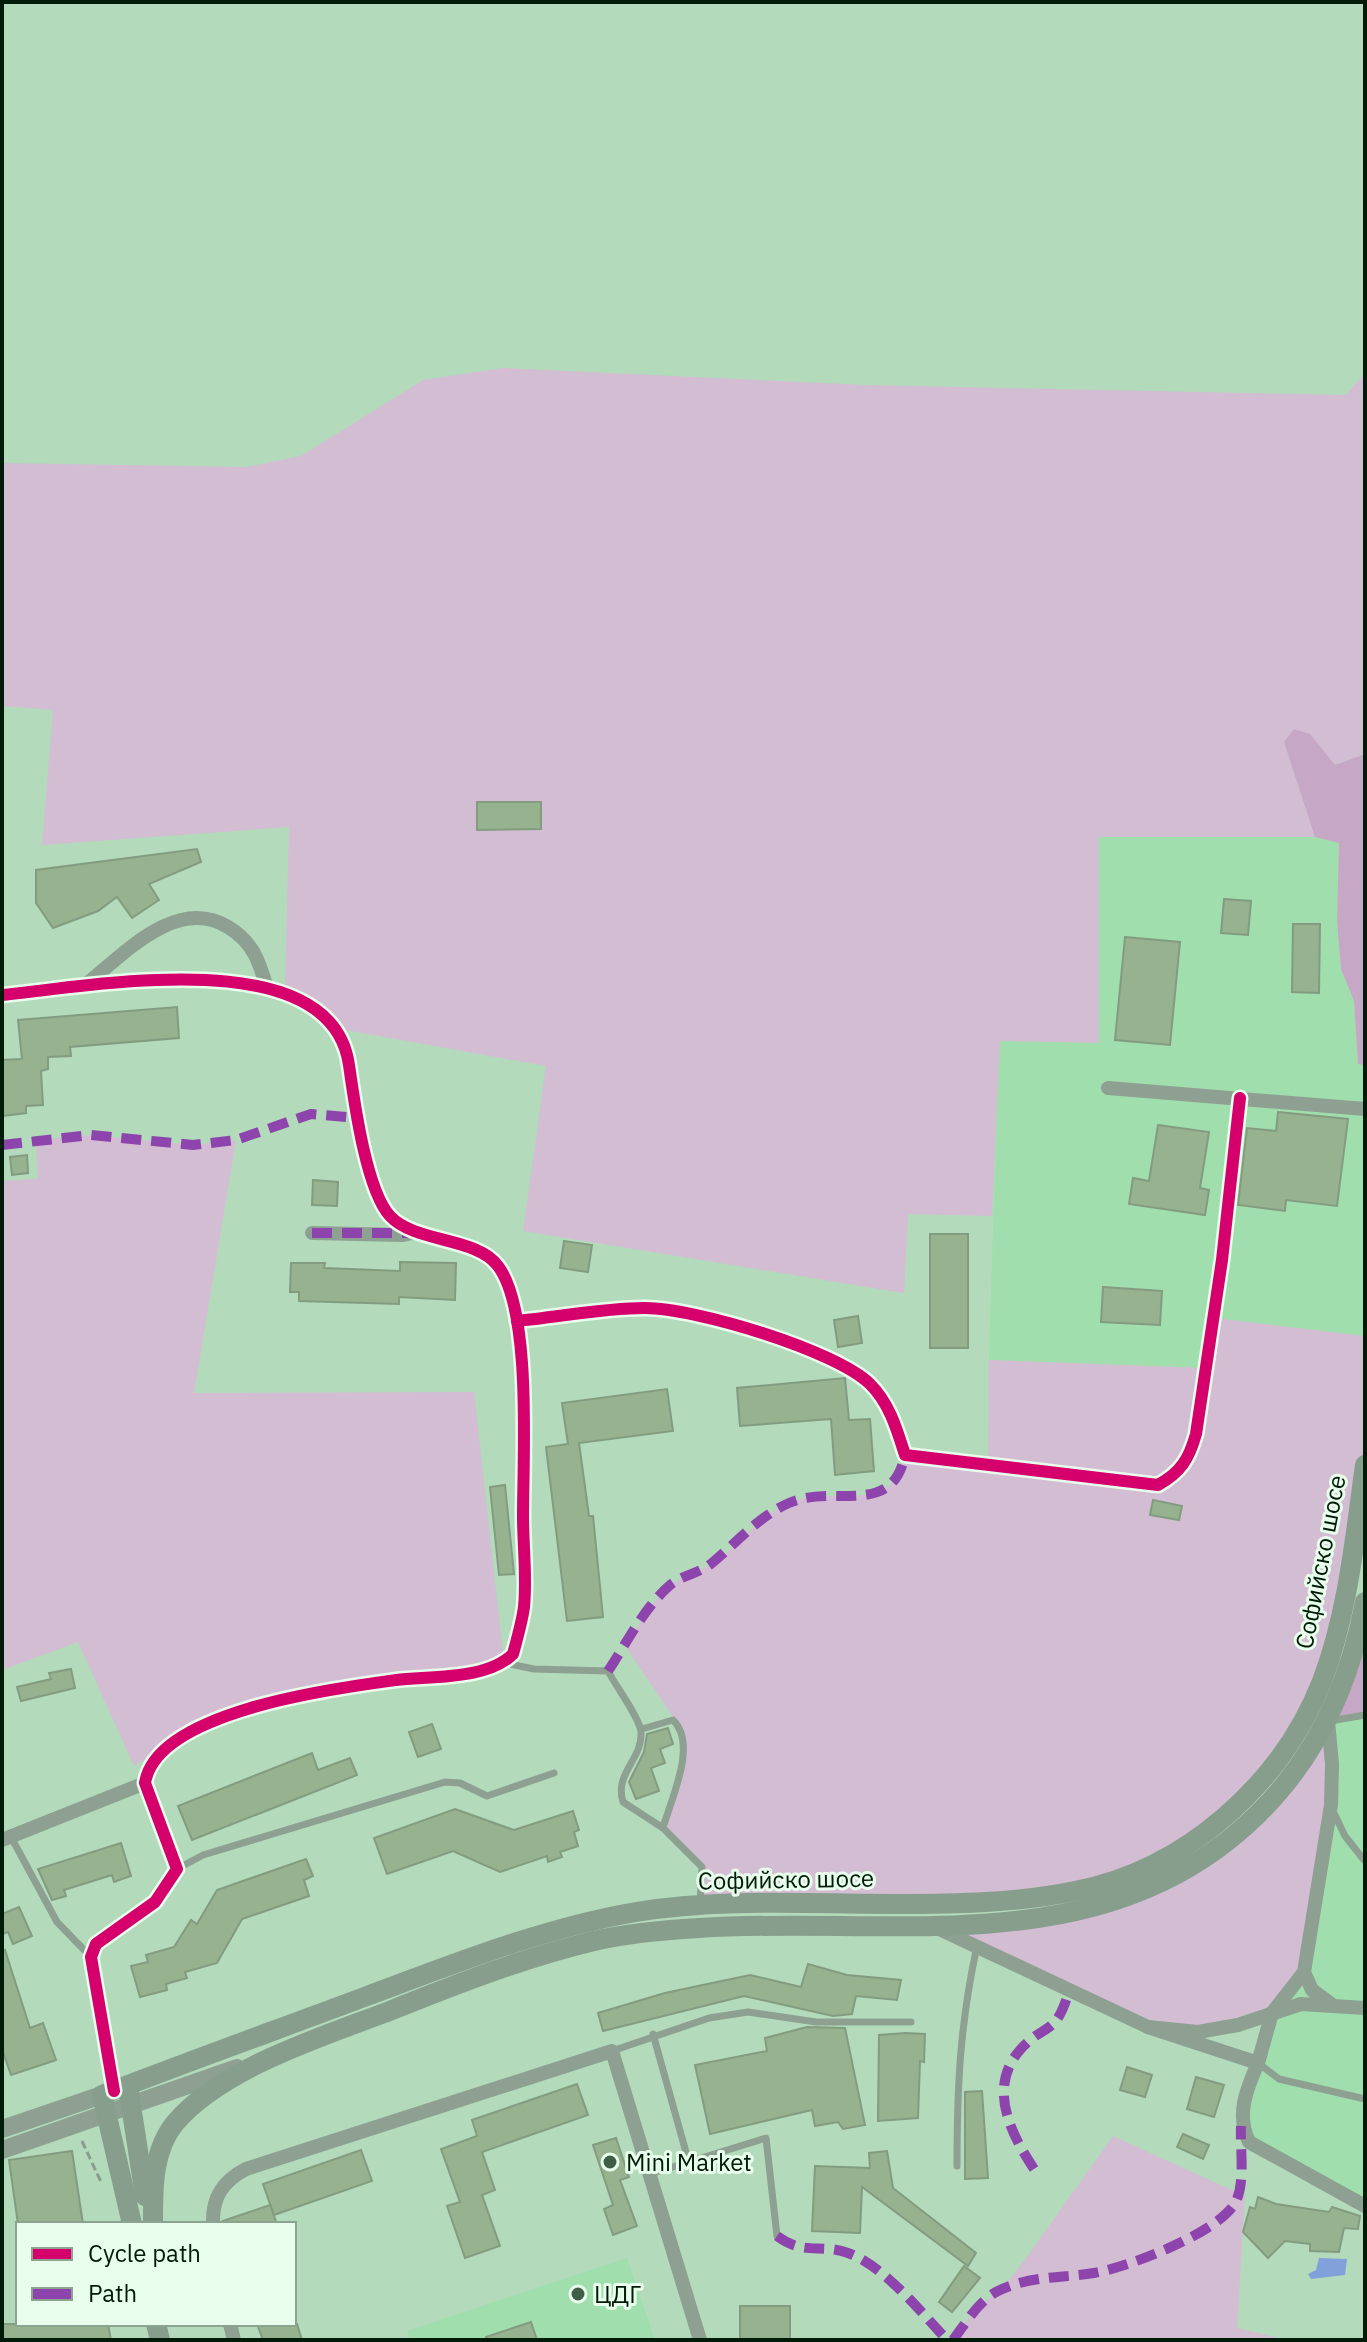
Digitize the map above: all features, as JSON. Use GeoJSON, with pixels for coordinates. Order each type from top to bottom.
{"type":"FeatureCollection","features":[{"type":"Feature","properties":{"kind":"main road","name":"Софийско шосе"},"geometry":{"type":"LineString","coordinates":[[116,2098],[492,1949],[581,1923],[641,1911],[700,1905],[897,1904],[1027,1898],[1077,1891],[1147,1869],[1175,1852],[1239,1803],[1272,1769],[1306,1718],[1337,1636],[1365,1465]]}},
{"type":"Feature","properties":{"kind":"main road","name":"Софийско шосе"},"geometry":{"type":"LineString","coordinates":[[151,2222],[155,2165],[172,2126],[210,2094],[270,2057],[496,1971],[596,1940],[710,1927],[933,1926],[1062,1915],[1145,1892],[1181,1873],[1239,1833],[1280,1793],[1328,1721],[1358,1641],[1365,1602]]}},
{"type":"Feature","properties":{"kind":"main road"},"geometry":{"type":"LineString","coordinates":[[116,2098],[132,2222]]}},
{"type":"Feature","properties":{"kind":"main road"},"geometry":{"type":"LineString","coordinates":[[116,2098],[150,2222]]}},
{"type":"Feature","properties":{"kind":"street"},"geometry":{"type":"LineString","coordinates":[[83,987],[153,931],[186,917],[215,918],[242,935],[256,952],[267,988]]}},
{"type":"Feature","properties":{"kind":"street"},"geometry":{"type":"LineString","coordinates":[[2,995],[190,980],[285,991],[314,1007],[334,1028],[347,1051],[357,1118],[377,1192],[390,1216],[417,1232],[469,1248],[496,1263],[508,1283],[517,1321],[522,1390],[524,1607],[513,1654],[493,1668],[344,1689],[261,1705],[219,1719],[171,1744],[147,1771],[145,1783],[177,1869],[155,1902],[96,1944],[91,1957],[116,2098]]}},
{"type":"Feature","properties":{"kind":"street"},"geometry":{"type":"LineString","coordinates":[[1108,1088],[1365,1109]]}},
{"type":"Feature","properties":{"kind":"street"},"geometry":{"type":"LineString","coordinates":[[517,1321],[649,1308],[737,1323],[850,1370],[871,1385],[890,1410],[905,1455],[1158,1485],[1188,1461],[1196,1434],[1222,1260],[1240,1098]]}},
{"type":"Feature","properties":{"kind":"street"},"geometry":{"type":"LineString","coordinates":[[312,1233],[403,1235],[417,1232]]}},
{"type":"Feature","properties":{"kind":"street"},"geometry":{"type":"LineString","coordinates":[[1328,1721],[1332,1764],[1331,1805],[1304,1972],[1272,2013],[1258,2063],[1245,2091],[1241,2126],[1249,2142],[1365,2206]]}},
{"type":"Feature","properties":{"kind":"street"},"geometry":{"type":"LineString","coordinates":[[6,1838],[145,1783]]}},
{"type":"Feature","properties":{"kind":"street"},"geometry":{"type":"LineString","coordinates":[[933,1926],[1148,2027],[1258,2063]]}},
{"type":"Feature","properties":{"kind":"street"},"geometry":{"type":"LineString","coordinates":[[1304,1972],[1312,1990],[1333,2005]]}},
{"type":"Feature","properties":{"kind":"street"},"geometry":{"type":"LineString","coordinates":[[1148,2027],[1198,2032],[1238,2025],[1301,2004],[1365,2008]]}},
{"type":"Feature","properties":{"kind":"street"},"geometry":{"type":"LineString","coordinates":[[213,2222],[215,2202],[222,2186],[246,2169],[612,2051],[700,2340]]}},
{"type":"Feature","properties":{"kind":"street"},"geometry":{"type":"LineString","coordinates":[[2,2129],[270,2057]]}},
{"type":"Feature","properties":{"kind":"street"},"geometry":{"type":"LineString","coordinates":[[2,2150],[116,2098]]}},
{"type":"Feature","properties":{"kind":"lane"},"geometry":{"type":"LineString","coordinates":[[504,1663],[534,1669],[608,1671],[642,1729],[640,1744],[623,1776],[623,1802],[663,1828],[702,1867],[700,1905]]}},
{"type":"Feature","properties":{"kind":"lane"},"geometry":{"type":"LineString","coordinates":[[1328,1721],[1365,1715]]}},
{"type":"Feature","properties":{"kind":"lane"},"geometry":{"type":"LineString","coordinates":[[642,1729],[673,1720],[680,1727],[685,1745],[663,1828]]}},
{"type":"Feature","properties":{"kind":"lane"},"geometry":{"type":"LineString","coordinates":[[177,1869],[203,1855],[445,1782],[460,1783],[487,1796],[554,1773]]}},
{"type":"Feature","properties":{"kind":"lane"},"geometry":{"type":"LineString","coordinates":[[1331,1805],[1345,1836],[1364,1860]]}},
{"type":"Feature","properties":{"kind":"lane"},"geometry":{"type":"LineString","coordinates":[[6,1838],[57,1922],[91,1957]]}},
{"type":"Feature","properties":{"kind":"lane"},"geometry":{"type":"LineString","coordinates":[[957,2166],[962,2011],[977,1946]]}},
{"type":"Feature","properties":{"kind":"lane"},"geometry":{"type":"LineString","coordinates":[[612,2051],[653,2034],[709,2018],[748,2012],[816,2022],[911,2022]]}},
{"type":"Feature","properties":{"kind":"lane"},"geometry":{"type":"LineString","coordinates":[[653,2034],[689,2163]]}},
{"type":"Feature","properties":{"kind":"lane"},"geometry":{"type":"LineString","coordinates":[[1258,2063],[1279,2079],[1365,2099]]}},
{"type":"Feature","properties":{"kind":"lane"},"geometry":{"type":"LineString","coordinates":[[650,2174],[766,2138],[777,2236]]}},
{"type":"Feature","properties":{"kind":"shaded area"},"geometry":{"type":"Polygon","coordinates":[[[503,368],[865,385],[1346,395],[1365,373],[1365,754],[1335,765],[1284,742],[1315,837],[1099,837],[1099,1043],[1000,1041],[992,1216],[908,1214],[904,1293],[523,1231],[546,1066],[334,1028],[285,991],[289,827],[42,845],[53,710],[2,706],[2,463],[247,467],[301,456],[423,380],[503,368]]]}},
{"type":"Feature","properties":{"kind":"shaded area"},"geometry":{"type":"Polygon","coordinates":[[[1294,729],[1310,734],[1335,765],[1365,754],[1365,1065],[1358,1064],[1354,1001],[1341,969],[1337,921],[1339,843],[1315,837],[1284,742],[1294,729]]]}},
{"type":"Feature","properties":{"kind":"shaded area"},"geometry":{"type":"Polygon","coordinates":[[[1098,837],[1315,837],[1339,843],[1337,921],[1341,969],[1354,1001],[1358,1064],[1365,1065],[1365,1336],[1214,1318],[1206,1368],[989,1360],[999,1041],[1099,1042],[1098,837]]]}},
{"type":"Feature","properties":{"kind":"shaded area"},"geometry":{"type":"Polygon","coordinates":[[[91,1135],[193,1145],[236,1140],[194,1393],[474,1392],[504,1663],[261,1705],[205,1724],[134,1766],[78,1642],[2,1670],[2,1181],[38,1179],[36,1140],[91,1135]]]}},
{"type":"Feature","properties":{"kind":"shaded area"},"geometry":{"type":"Polygon","coordinates":[[[1214,1318],[1365,1336],[1365,1465],[1337,1636],[1272,1769],[1175,1852],[1077,1891],[700,1905],[702,1867],[663,1828],[685,1745],[680,1727],[625,1646],[662,1593],[677,1580],[717,1560],[766,1517],[788,1503],[824,1496],[859,1496],[888,1487],[898,1475],[905,1455],[988,1464],[989,1360],[1205,1368],[1214,1318]]]}},
{"type":"Feature","properties":{"kind":"shaded area"},"geometry":{"type":"Polygon","coordinates":[[[1365,1602],[1365,1715],[1328,1721],[1365,1602]]]}},
{"type":"Feature","properties":{"kind":"shaded area"},"geometry":{"type":"Polygon","coordinates":[[[1365,1715],[1365,2206],[1249,2142],[1241,2126],[1328,1721],[1365,1715]]]}},
{"type":"Feature","properties":{"kind":"shaded area"},"geometry":{"type":"Polygon","coordinates":[[[1328,1721],[1332,1764],[1304,1972],[1272,2013],[1238,2025],[1148,2027],[933,1926],[1062,1915],[1239,1833],[1328,1721]]]}},
{"type":"Feature","properties":{"kind":"shaded area"},"geometry":{"type":"Polygon","coordinates":[[[1113,2136],[1245,2196],[1237,2328],[1288,2340],[953,2340],[976,2308],[1002,2289],[1113,2136]]]}},
{"type":"Feature","properties":{"kind":"shaded area","name":"ЦДГ"},"geometry":{"type":"Polygon","coordinates":[[[627,2258],[655,2340],[410,2340],[407,2331],[627,2258]]]}},
{"type":"Feature","properties":{"kind":"water"},"geometry":{"type":"Polygon","coordinates":[[[1319,2258],[1347,2259],[1345,2275],[1311,2279],[1308,2274],[1316,2270],[1319,2258]]]}},
{"type":"Feature","properties":{"kind":"building"},"geometry":{"type":"Polygon","coordinates":[[[477,802],[541,802],[541,829],[477,830],[477,802]]]}},
{"type":"Feature","properties":{"kind":"building"},"geometry":{"type":"Polygon","coordinates":[[[197,849],[201,862],[149,884],[159,900],[132,918],[117,897],[98,911],[53,928],[36,903],[36,870],[197,849]]]}},
{"type":"Feature","properties":{"kind":"building"},"geometry":{"type":"Polygon","coordinates":[[[1224,899],[1251,901],[1248,935],[1221,933],[1224,899]]]}},
{"type":"Feature","properties":{"kind":"building"},"geometry":{"type":"Polygon","coordinates":[[[1293,924],[1320,924],[1319,993],[1292,992],[1293,924]]]}},
{"type":"Feature","properties":{"kind":"building"},"geometry":{"type":"Polygon","coordinates":[[[1125,937],[1180,942],[1170,1045],[1115,1040],[1125,937]]]}},
{"type":"Feature","properties":{"kind":"building"},"geometry":{"type":"Polygon","coordinates":[[[177,1007],[179,1038],[70,1047],[71,1056],[48,1057],[48,1069],[41,1071],[43,1105],[26,1106],[26,1113],[2,1116],[2,1060],[22,1059],[18,1020],[177,1007]]]}},
{"type":"Feature","properties":{"kind":"building"},"geometry":{"type":"Polygon","coordinates":[[[1278,1112],[1348,1119],[1337,1206],[1286,1200],[1285,1211],[1238,1205],[1247,1128],[1276,1131],[1278,1112]]]}},
{"type":"Feature","properties":{"kind":"building"},"geometry":{"type":"Polygon","coordinates":[[[1158,1125],[1209,1132],[1200,1188],[1209,1190],[1205,1215],[1129,1204],[1133,1178],[1149,1181],[1158,1125]]]}},
{"type":"Feature","properties":{"kind":"building"},"geometry":{"type":"Polygon","coordinates":[[[27,1155],[28,1173],[12,1175],[10,1157],[27,1155]]]}},
{"type":"Feature","properties":{"kind":"building"},"geometry":{"type":"Polygon","coordinates":[[[313,1180],[338,1182],[337,1206],[312,1205],[313,1180]]]}},
{"type":"Feature","properties":{"kind":"building"},"geometry":{"type":"Polygon","coordinates":[[[930,1234],[968,1234],[968,1348],[930,1348],[930,1234]]]}},
{"type":"Feature","properties":{"kind":"building"},"geometry":{"type":"Polygon","coordinates":[[[564,1241],[592,1245],[588,1272],[560,1268],[564,1241]]]}},
{"type":"Feature","properties":{"kind":"building"},"geometry":{"type":"Polygon","coordinates":[[[400,1262],[456,1263],[455,1300],[399,1297],[399,1304],[299,1301],[299,1292],[290,1292],[291,1263],[325,1263],[324,1268],[400,1271],[400,1262]]]}},
{"type":"Feature","properties":{"kind":"building"},"geometry":{"type":"Polygon","coordinates":[[[1103,1287],[1162,1291],[1160,1325],[1101,1322],[1103,1287]]]}},
{"type":"Feature","properties":{"kind":"building"},"geometry":{"type":"Polygon","coordinates":[[[858,1316],[862,1343],[838,1347],[834,1320],[858,1316]]]}},
{"type":"Feature","properties":{"kind":"building"},"geometry":{"type":"Polygon","coordinates":[[[845,1378],[849,1420],[870,1419],[874,1471],[835,1475],[831,1419],[740,1426],[737,1388],[845,1378]]]}},
{"type":"Feature","properties":{"kind":"building"},"geometry":{"type":"Polygon","coordinates":[[[667,1389],[673,1431],[579,1443],[589,1516],[593,1516],[603,1617],[567,1621],[546,1447],[568,1444],[562,1403],[667,1389]]]}},
{"type":"Feature","properties":{"kind":"building"},"geometry":{"type":"Polygon","coordinates":[[[505,1485],[514,1574],[499,1575],[490,1487],[505,1485]]]}},
{"type":"Feature","properties":{"kind":"building"},"geometry":{"type":"Polygon","coordinates":[[[1153,1500],[1182,1506],[1179,1520],[1150,1515],[1153,1500]]]}},
{"type":"Feature","properties":{"kind":"building"},"geometry":{"type":"Polygon","coordinates":[[[71,1669],[75,1688],[21,1701],[17,1687],[51,1679],[49,1673],[71,1669]]]}},
{"type":"Feature","properties":{"kind":"building"},"geometry":{"type":"Polygon","coordinates":[[[432,1724],[441,1749],[418,1757],[409,1732],[432,1724]]]}},
{"type":"Feature","properties":{"kind":"building"},"geometry":{"type":"Polygon","coordinates":[[[668,1728],[673,1744],[660,1749],[665,1763],[651,1768],[659,1791],[636,1799],[629,1782],[644,1752],[647,1734],[668,1728]]]}},
{"type":"Feature","properties":{"kind":"building"},"geometry":{"type":"Polygon","coordinates":[[[312,1753],[318,1770],[350,1758],[357,1775],[192,1840],[178,1806],[312,1753]]]}},
{"type":"Feature","properties":{"kind":"building"},"geometry":{"type":"Polygon","coordinates":[[[455,1809],[514,1830],[573,1811],[579,1830],[574,1832],[578,1846],[560,1852],[562,1857],[548,1862],[547,1856],[500,1872],[453,1851],[387,1874],[374,1838],[455,1809]]]}},
{"type":"Feature","properties":{"kind":"building"},"geometry":{"type":"Polygon","coordinates":[[[121,1843],[131,1876],[114,1882],[112,1875],[64,1890],[66,1896],[52,1900],[38,1869],[121,1843]]]}},
{"type":"Feature","properties":{"kind":"building"},"geometry":{"type":"Polygon","coordinates":[[[306,1859],[313,1876],[304,1880],[309,1896],[242,1919],[217,1963],[185,1972],[187,1978],[166,1984],[167,1990],[140,1997],[131,1966],[148,1962],[146,1955],[174,1947],[191,1920],[197,1924],[217,1890],[306,1859]]]}},
{"type":"Feature","properties":{"kind":"building"},"geometry":{"type":"Polygon","coordinates":[[[19,1907],[32,1936],[13,1944],[8,1932],[2,1934],[2,1914],[19,1907]]]}},
{"type":"Feature","properties":{"kind":"building"},"geometry":{"type":"Polygon","coordinates":[[[5,1950],[30,2028],[43,2023],[56,2060],[11,2075],[2,2049],[2,1951],[5,1950]]]}},
{"type":"Feature","properties":{"kind":"building"},"geometry":{"type":"Polygon","coordinates":[[[808,1964],[847,1975],[901,1980],[897,2000],[856,1996],[852,2014],[833,2016],[744,1996],[603,2031],[598,2013],[665,1993],[750,1975],[801,1987],[808,1964]]]}},
{"type":"Feature","properties":{"kind":"building"},"geometry":{"type":"Polygon","coordinates":[[[807,2027],[845,2028],[865,2125],[843,2129],[838,2122],[815,2126],[812,2110],[710,2134],[695,2065],[767,2051],[765,2038],[807,2027]]]}},
{"type":"Feature","properties":{"kind":"building"},"geometry":{"type":"Polygon","coordinates":[[[925,2034],[924,2062],[920,2061],[918,2118],[878,2121],[879,2035],[925,2034]]]}},
{"type":"Feature","properties":{"kind":"building"},"geometry":{"type":"Polygon","coordinates":[[[1127,2067],[1152,2075],[1145,2097],[1120,2090],[1127,2067]]]}},
{"type":"Feature","properties":{"kind":"building"},"geometry":{"type":"Polygon","coordinates":[[[1196,2077],[1224,2085],[1214,2117],[1187,2109],[1196,2077]]]}},
{"type":"Feature","properties":{"kind":"building"},"geometry":{"type":"Polygon","coordinates":[[[577,2084],[588,2115],[482,2152],[495,2190],[482,2195],[500,2246],[465,2258],[447,2206],[460,2202],[441,2149],[477,2136],[472,2120],[577,2084]]]}},
{"type":"Feature","properties":{"kind":"building"},"geometry":{"type":"Polygon","coordinates":[[[982,2091],[988,2178],[965,2179],[965,2092],[982,2091]]]}},
{"type":"Feature","properties":{"kind":"building"},"geometry":{"type":"Polygon","coordinates":[[[1183,2134],[1209,2145],[1203,2159],[1177,2147],[1183,2134]]]}},
{"type":"Feature","properties":{"kind":"building"},"geometry":{"type":"Polygon","coordinates":[[[616,2138],[629,2177],[620,2180],[637,2226],[613,2235],[604,2209],[613,2205],[593,2145],[616,2138]]]}},
{"type":"Feature","properties":{"kind":"building"},"geometry":{"type":"Polygon","coordinates":[[[361,2150],[372,2181],[274,2215],[263,2184],[361,2150]]]}},
{"type":"Feature","properties":{"kind":"building"},"geometry":{"type":"Polygon","coordinates":[[[72,2151],[83,2222],[18,2222],[9,2160],[72,2151]]]}},
{"type":"Feature","properties":{"kind":"building"},"geometry":{"type":"Polygon","coordinates":[[[887,2151],[893,2188],[976,2253],[968,2266],[862,2187],[860,2233],[812,2231],[815,2166],[870,2168],[869,2153],[887,2151]]]}},
{"type":"Feature","properties":{"kind":"building"},"geometry":{"type":"Polygon","coordinates":[[[1258,2197],[1276,2204],[1329,2212],[1332,2207],[1360,2216],[1358,2229],[1344,2228],[1339,2252],[1310,2251],[1310,2244],[1285,2241],[1268,2258],[1243,2232],[1250,2207],[1255,2209],[1258,2197]]]}},
{"type":"Feature","properties":{"kind":"building"},"geometry":{"type":"Polygon","coordinates":[[[270,2205],[276,2222],[223,2222],[270,2205]]]}},
{"type":"Feature","properties":{"kind":"building"},"geometry":{"type":"Polygon","coordinates":[[[964,2266],[980,2278],[952,2312],[939,2302],[964,2266]]]}},
{"type":"Feature","properties":{"kind":"building"},"geometry":{"type":"Polygon","coordinates":[[[740,2306],[790,2306],[790,2340],[740,2340],[740,2306]]]}},
{"type":"Feature","properties":{"kind":"building"},"geometry":{"type":"Polygon","coordinates":[[[531,2322],[537,2340],[486,2340],[486,2337],[531,2322]]]}},
{"type":"Feature","properties":{"kind":"building"},"geometry":{"type":"Polygon","coordinates":[[[2,2324],[16,2324],[108,2326],[111,2340],[2,2340],[2,2324]]]}},
{"type":"Feature","properties":{"kind":"building"},"geometry":{"type":"Polygon","coordinates":[[[297,2324],[302,2340],[263,2340],[258,2326],[297,2324]]]}},
{"type":"Feature","properties":{"kind":"marked path"},"geometry":{"type":"LineString","coordinates":[[2,1145],[91,1135],[193,1145],[236,1140],[311,1114],[357,1118]]}},
{"type":"Feature","properties":{"kind":"marked path"},"geometry":{"type":"LineString","coordinates":[[312,1233],[413,1233]]}},
{"type":"Feature","properties":{"kind":"marked path"},"geometry":{"type":"LineString","coordinates":[[608,1671],[643,1615],[674,1582],[707,1567],[758,1522],[789,1503],[824,1496],[859,1496],[888,1487],[898,1475],[905,1455]]}},
{"type":"Feature","properties":{"kind":"marked path"},"geometry":{"type":"LineString","coordinates":[[1034,2169],[1017,2141],[1006,2111],[1005,2080],[1020,2050],[1054,2023],[1069,1991]]}},
{"type":"Feature","properties":{"kind":"marked path"},"geometry":{"type":"LineString","coordinates":[[953,2340],[978,2306],[1009,2286],[1109,2270],[1173,2246],[1214,2223],[1229,2211],[1237,2199],[1242,2173],[1241,2126]]}},
{"type":"Feature","properties":{"kind":"marked path"},"geometry":{"type":"LineString","coordinates":[[777,2236],[796,2246],[838,2250],[861,2259],[901,2291],[947,2340]]}},
{"type":"Feature","properties":{"kind":"cycle path"},"geometry":{"type":"LineString","coordinates":[[2,995],[145,980],[201,980],[254,985],[299,1000],[332,1025],[349,1065],[362,1144],[374,1186],[390,1216],[414,1231],[476,1250],[498,1266],[509,1287],[521,1349],[525,1596],[513,1654],[474,1673],[333,1689],[252,1708],[213,1721],[180,1738],[156,1758],[145,1783],[177,1869],[155,1902],[96,1944],[91,1957],[114,2091]]}},
{"type":"Feature","properties":{"kind":"cycle path"},"geometry":{"type":"LineString","coordinates":[[517,1321],[645,1308],[729,1323],[797,1345],[852,1371],[870,1384],[888,1409],[905,1455],[1158,1485],[1183,1464],[1196,1434],[1222,1260],[1240,1098]]}},
{"type":"Feature","properties":{"kind":"place","name":"Mini Market"},"geometry":{"type":"Point","coordinates":[610,2162]}},
{"type":"Feature","properties":{"kind":"place","name":"ЦДГ"},"geometry":{"type":"Point","coordinates":[578,2294]}}]}
